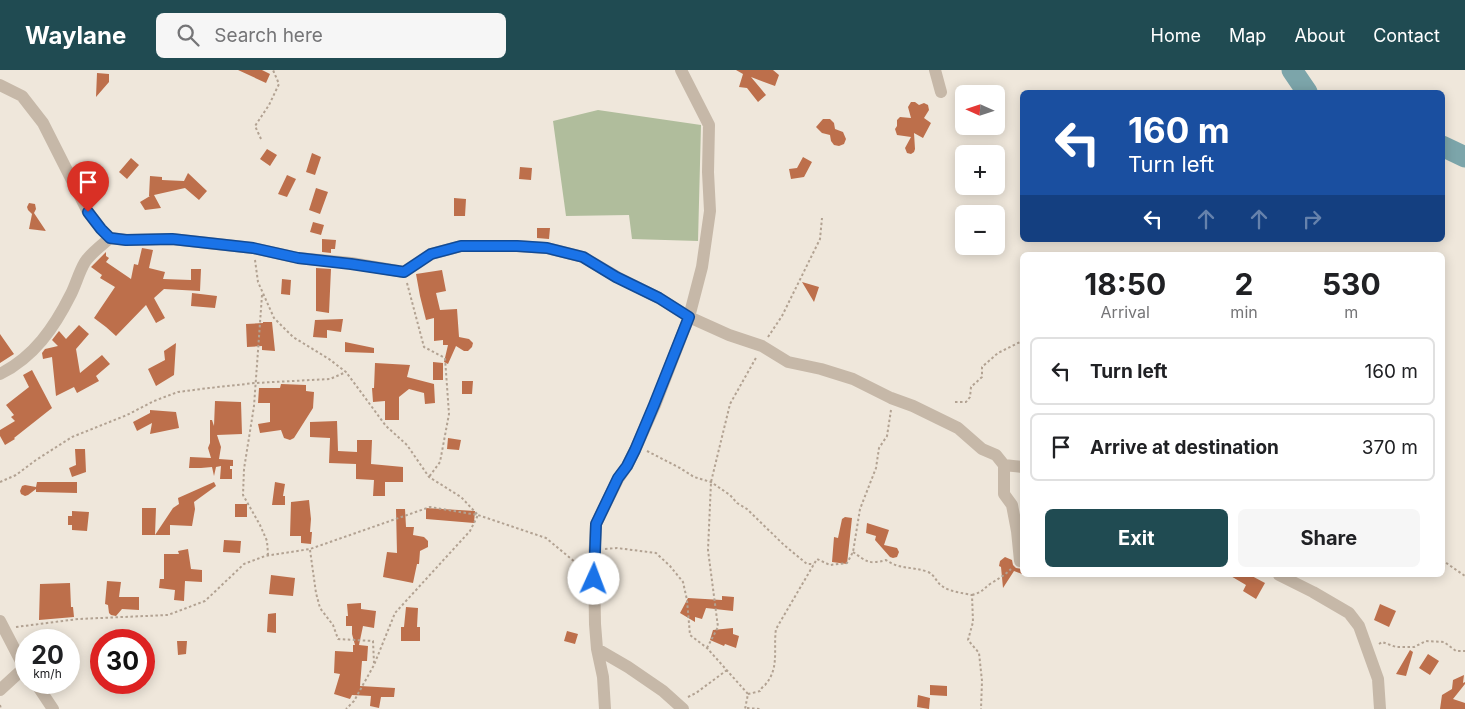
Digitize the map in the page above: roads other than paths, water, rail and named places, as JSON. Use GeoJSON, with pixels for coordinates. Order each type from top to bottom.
{"type":"FeatureCollection","features":[{"type":"Feature","properties":{"kind":"street"},"geometry":{"type":"LineString","coordinates":[[605,709],[603,677],[596,648],[594,624],[596,524],[618,478],[635,450],[689,317],[702,267],[710,211],[708,172],[709,125],[681,70]]}},
{"type":"Feature","properties":{"kind":"street"},"geometry":{"type":"LineString","coordinates":[[934,70],[941,92]]}},
{"type":"Feature","properties":{"kind":"street"},"geometry":{"type":"LineString","coordinates":[[0,85],[22,96],[42,123],[88,212],[110,238],[126,240],[172,239],[253,248],[298,258],[404,272],[431,254],[461,246],[547,248],[583,257],[616,277],[659,298],[689,317],[729,335],[762,346],[788,362],[821,369],[853,379],[891,398],[913,406],[958,428],[982,449],[996,455],[1004,465],[1004,494],[1012,505],[1020,561]]}},
{"type":"Feature","properties":{"kind":"street"},"geometry":{"type":"LineString","coordinates":[[0,374],[12,368],[38,346],[67,302],[86,261],[110,238]]}},
{"type":"Feature","properties":{"kind":"street"},"geometry":{"type":"LineString","coordinates":[[1004,465],[1020,467]]}},
{"type":"Feature","properties":{"kind":"street"},"geometry":{"type":"LineString","coordinates":[[1283,577],[1349,613],[1359,626],[1378,679],[1380,709]]}},
{"type":"Feature","properties":{"kind":"street"},"geometry":{"type":"LineString","coordinates":[[1,624],[15,651]]}},
{"type":"Feature","properties":{"kind":"street"},"geometry":{"type":"LineString","coordinates":[[596,648],[663,691],[680,706]]}},
{"type":"Feature","properties":{"kind":"street"},"geometry":{"type":"LineString","coordinates":[[0,690],[15,678]]}},
{"type":"Feature","properties":{"kind":"street"},"geometry":{"type":"LineString","coordinates":[[43,694],[53,709]]}},
{"type":"Feature","properties":{"kind":"waterway"},"geometry":{"type":"LineString","coordinates":[[1292,70],[1306,90]]}},
{"type":"Feature","properties":{"kind":"waterway"},"geometry":{"type":"LineString","coordinates":[[1445,147],[1465,157]]}}]}
